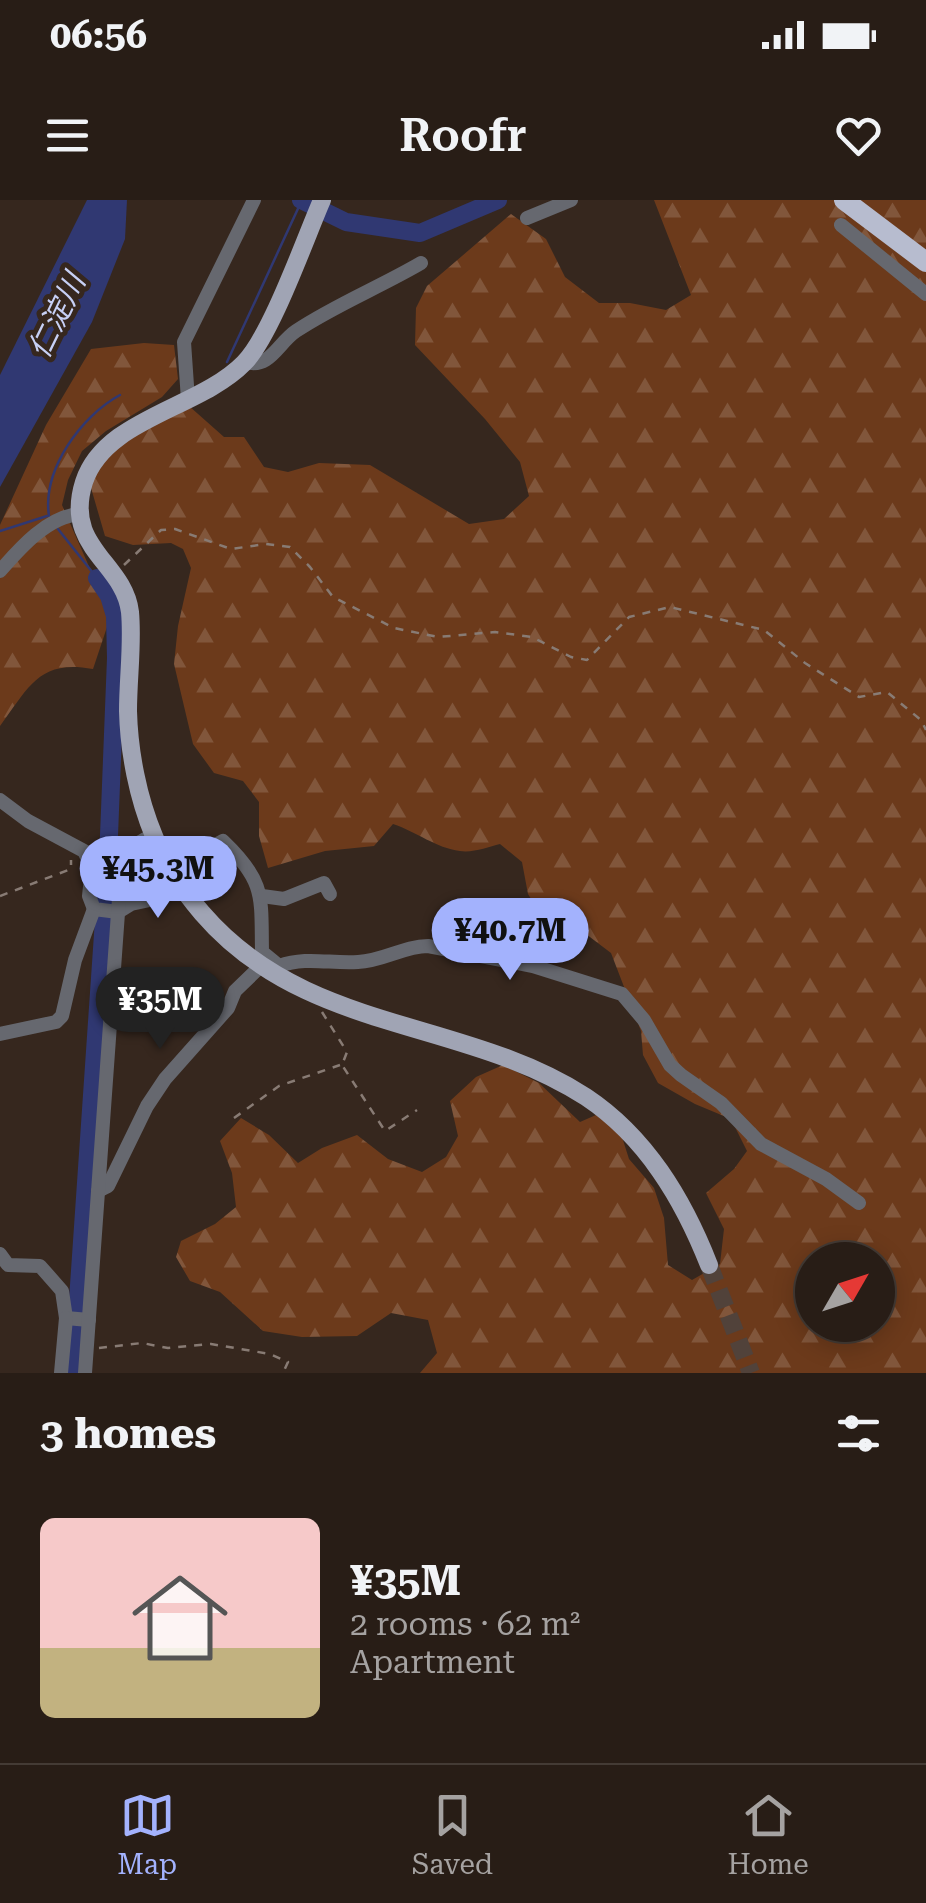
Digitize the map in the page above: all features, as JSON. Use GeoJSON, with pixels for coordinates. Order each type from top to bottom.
{"type":"FeatureCollection","features":[{"type":"Feature","properties":{"kind":"highway"},"geometry":{"type":"LineString","coordinates":[[844,200],[926,262]]}},
{"type":"Feature","properties":{"kind":"main road"},"geometry":{"type":"LineString","coordinates":[[322,200],[260,340],[246,362],[221,382],[107,445],[91,464],[82,487],[80,514],[84,533],[121,587],[130,612],[128,714],[132,755],[153,835],[188,897],[214,927],[296,987],[340,1006],[546,1075],[588,1098],[656,1164],[692,1222],[710,1265]]}},
{"type":"Feature","properties":{"kind":"street"},"geometry":{"type":"LineString","coordinates":[[188,400],[184,342],[254,200]]}},
{"type":"Feature","properties":{"kind":"street"},"geometry":{"type":"LineString","coordinates":[[527,218],[570,200]]}},
{"type":"Feature","properties":{"kind":"street"},"geometry":{"type":"LineString","coordinates":[[841,225],[926,294]]}},
{"type":"Feature","properties":{"kind":"street"},"geometry":{"type":"LineString","coordinates":[[246,362],[265,362],[298,330],[421,263]]}},
{"type":"Feature","properties":{"kind":"street"},"geometry":{"type":"LineString","coordinates":[[0,571],[28,540],[59,520],[80,514]]}},
{"type":"Feature","properties":{"kind":"street"},"geometry":{"type":"LineString","coordinates":[[0,800],[28,821],[84,850],[92,868],[89,896],[105,910]]}},
{"type":"Feature","properties":{"kind":"street"},"geometry":{"type":"LineString","coordinates":[[0,1034],[56,1022],[62,1016],[74,960],[105,910],[125,854],[153,835]]}},
{"type":"Feature","properties":{"kind":"street"},"geometry":{"type":"LineString","coordinates":[[172,869],[223,841],[256,882],[262,896],[262,952],[266,963]]}},
{"type":"Feature","properties":{"kind":"street"},"geometry":{"type":"LineString","coordinates":[[262,896],[284,899],[324,883],[330,894]]}},
{"type":"Feature","properties":{"kind":"street"},"geometry":{"type":"LineString","coordinates":[[105,910],[159,898],[172,889]]}},
{"type":"Feature","properties":{"kind":"street"},"geometry":{"type":"LineString","coordinates":[[61,1373],[78,1320],[98,1191],[105,910]]}},
{"type":"Feature","properties":{"kind":"street"},"geometry":{"type":"LineString","coordinates":[[266,963],[280,966],[297,960],[359,962],[414,946],[428,946],[479,953],[603,986],[622,994],[644,1020],[670,1065],[721,1103],[760,1144],[826,1179],[858,1203]]}},
{"type":"Feature","properties":{"kind":"street"},"geometry":{"type":"LineString","coordinates":[[98,1191],[108,1186],[146,1106],[165,1080],[228,1008],[235,990],[266,963]]}},
{"type":"Feature","properties":{"kind":"street"},"geometry":{"type":"LineString","coordinates":[[0,1254],[8,1265],[40,1266],[62,1291],[78,1320],[87,1349],[85,1373]]}},
{"type":"Feature","properties":{"kind":"path"},"geometry":{"type":"LineString","coordinates":[[113,577],[136,550],[161,530],[175,529],[231,549],[274,544],[290,548],[333,597],[379,623],[438,637],[495,632],[532,637],[571,657],[587,660],[629,617],[670,607],[764,630],[805,664],[859,697],[887,692],[921,720],[926,730]]}},
{"type":"Feature","properties":{"kind":"path"},"geometry":{"type":"LineString","coordinates":[[0,896],[71,869],[72,844]]}},
{"type":"Feature","properties":{"kind":"path"},"geometry":{"type":"LineString","coordinates":[[320,1010],[346,1052],[342,1065]]}},
{"type":"Feature","properties":{"kind":"path"},"geometry":{"type":"LineString","coordinates":[[342,1065],[385,1130],[417,1110]]}},
{"type":"Feature","properties":{"kind":"path"},"geometry":{"type":"LineString","coordinates":[[234,1118],[279,1086],[342,1065]]}},
{"type":"Feature","properties":{"kind":"path"},"geometry":{"type":"LineString","coordinates":[[87,1349],[142,1343],[168,1348],[211,1344],[270,1354],[288,1362],[283,1373]]}},
{"type":"Feature","properties":{"kind":"green space"},"geometry":{"type":"Polygon","coordinates":[[[654,200],[926,200],[926,1373],[420,1373],[437,1353],[428,1320],[391,1313],[357,1336],[302,1337],[263,1331],[220,1292],[190,1281],[176,1257],[181,1241],[215,1224],[236,1207],[232,1173],[220,1141],[241,1118],[269,1135],[298,1163],[322,1148],[357,1135],[388,1159],[422,1172],[446,1157],[458,1136],[450,1101],[476,1077],[503,1065],[539,1083],[580,1122],[596,1115],[621,1134],[629,1159],[654,1188],[664,1218],[668,1265],[692,1280],[720,1264],[724,1229],[706,1193],[734,1169],[747,1151],[731,1119],[658,1083],[643,1055],[641,1031],[611,953],[582,931],[553,934],[528,894],[522,862],[500,844],[460,851],[393,824],[374,846],[325,851],[268,868],[259,836],[259,802],[243,781],[214,773],[193,744],[174,664],[191,568],[183,549],[171,543],[133,545],[105,536],[89,481],[121,445],[189,406],[224,437],[244,437],[264,467],[288,472],[319,463],[370,465],[469,524],[504,519],[529,496],[520,462],[415,345],[416,308],[427,286],[511,214],[546,239],[565,277],[599,303],[630,303],[666,310],[691,295],[654,200]]]}},
{"type":"Feature","properties":{"kind":"green space"},"geometry":{"type":"Polygon","coordinates":[[[144,343],[174,345],[178,379],[162,397],[106,431],[82,451],[68,480],[62,505],[102,596],[108,624],[93,669],[75,667],[47,672],[28,688],[0,726],[0,525],[46,425],[91,349],[144,343]]]}},
{"type":"Feature","properties":{"kind":"water","name":"仁淀川"},"geometry":{"type":"Polygon","coordinates":[[[87,200],[127,200],[125,239],[92,322],[0,487],[0,375],[87,200]]]}},
{"type":"Feature","properties":{"kind":"waterway"},"geometry":{"type":"LineString","coordinates":[[301,200],[346,222],[420,233],[498,200]]}},
{"type":"Feature","properties":{"kind":"waterway"},"geometry":{"type":"LineString","coordinates":[[227,362],[302,200]]}},
{"type":"Feature","properties":{"kind":"waterway"},"geometry":{"type":"LineString","coordinates":[[49,516],[52,481],[67,446],[91,416],[120,395]]}},
{"type":"Feature","properties":{"kind":"waterway"},"geometry":{"type":"LineString","coordinates":[[0,531],[47,516]]}},
{"type":"Feature","properties":{"kind":"waterway"},"geometry":{"type":"LineString","coordinates":[[58,529],[97,578]]}},
{"type":"Feature","properties":{"kind":"waterway"},"geometry":{"type":"LineString","coordinates":[[73,1373],[108,861],[116,658],[115,616],[109,596],[97,578]]}},
{"type":"Feature","properties":{"kind":"tunnel"},"geometry":{"type":"LineString","coordinates":[[709,1265],[751,1373]]}}]}
